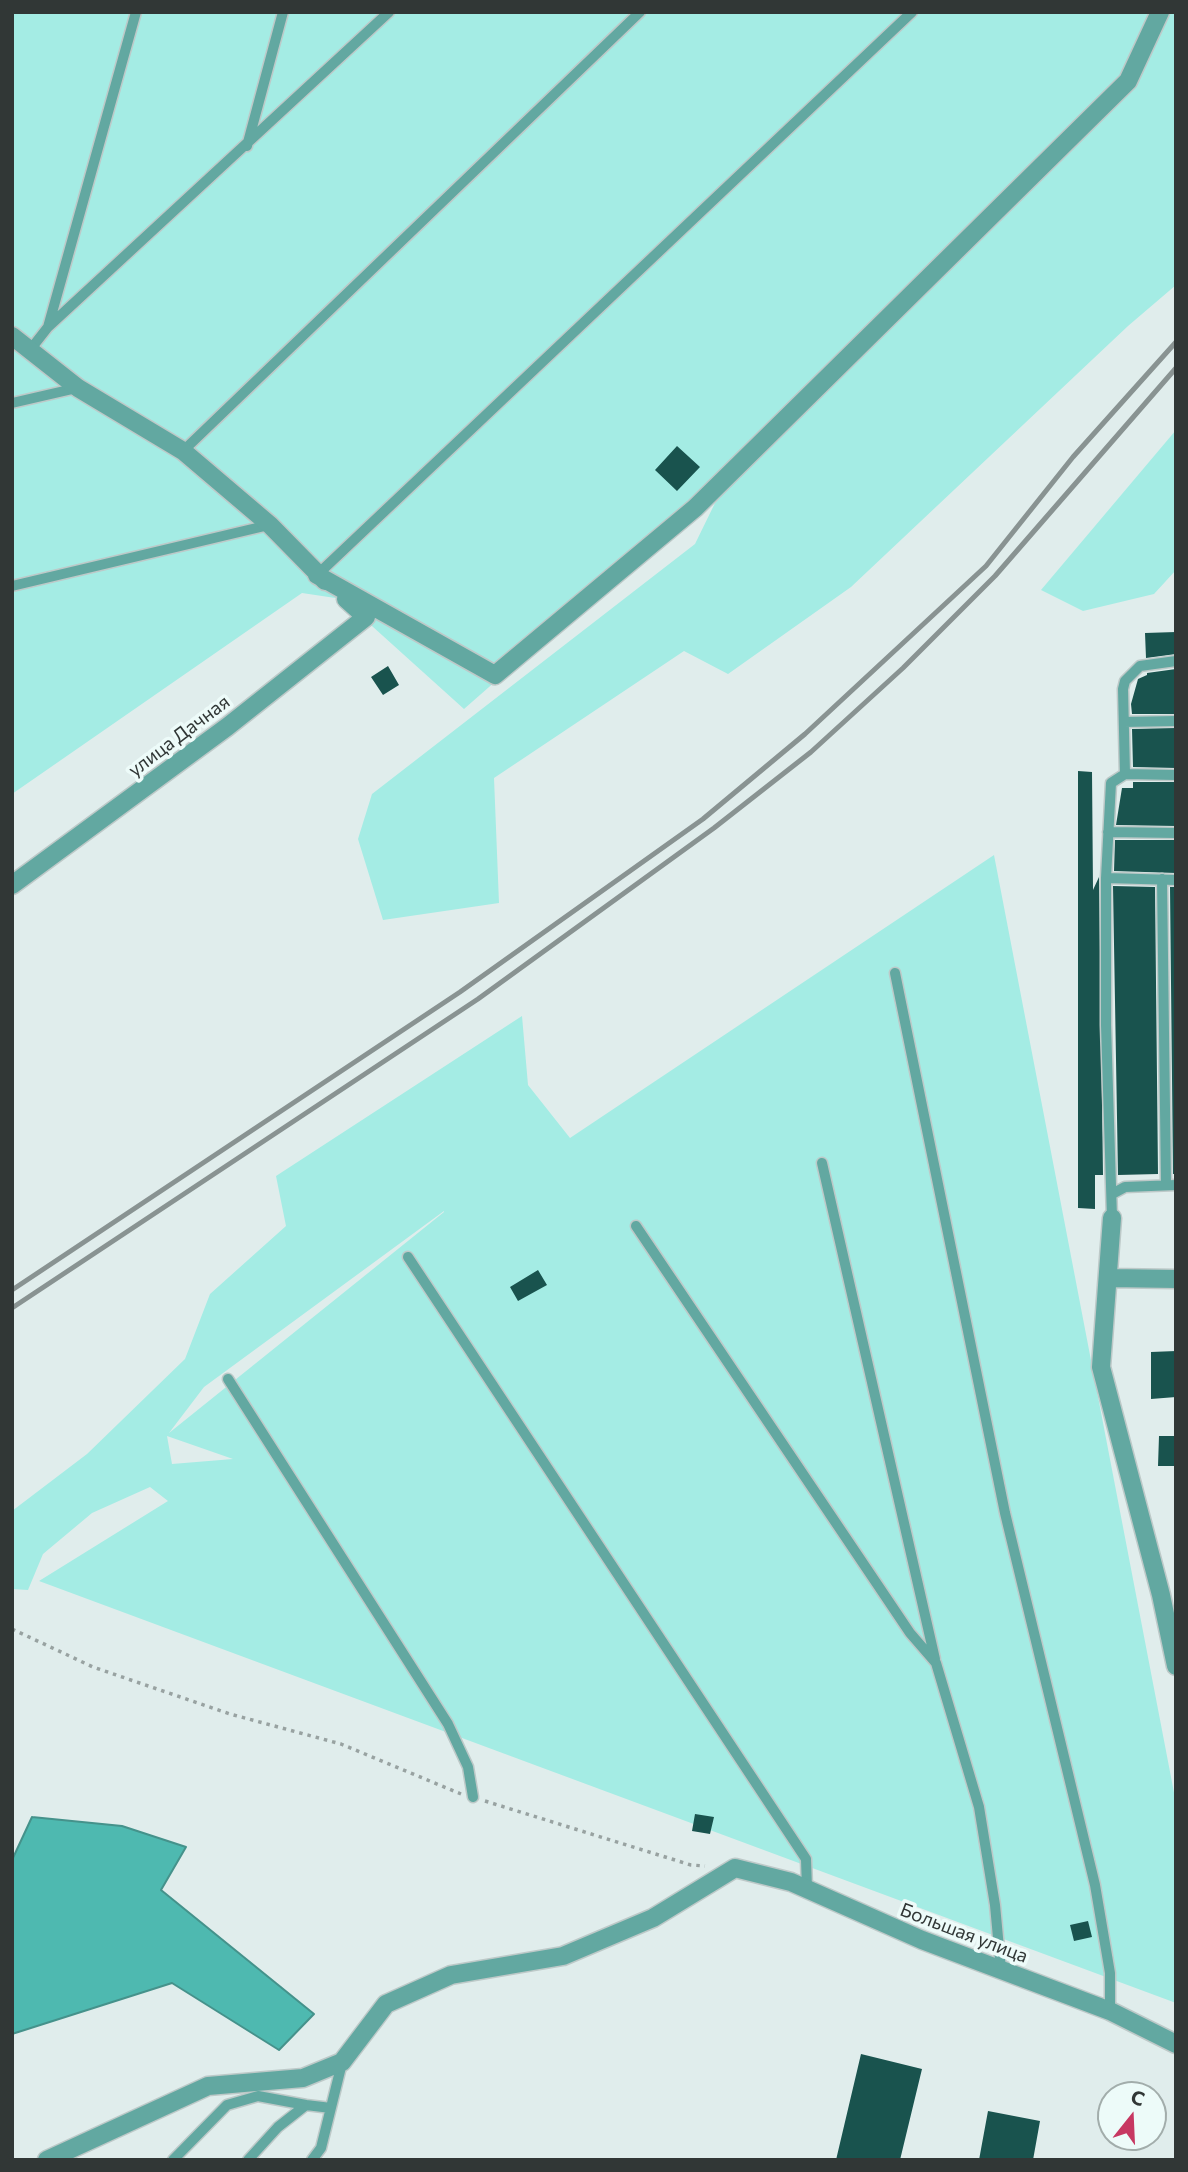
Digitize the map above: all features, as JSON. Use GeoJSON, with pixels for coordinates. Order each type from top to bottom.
{"type":"FeatureCollection","features":[{"type":"Feature","properties":{"kind":"street"},"geometry":{"type":"LineString","coordinates":[[12,336],[78,388],[183,451],[270,525],[317,575],[495,674],[695,508],[1128,81],[1160,12]]}},
{"type":"Feature","properties":{"kind":"street","name":"улица Дачная"},"geometry":{"type":"LineString","coordinates":[[12,885],[227,727],[366,617],[317,575]]}},
{"type":"Feature","properties":{"kind":"street"},"geometry":{"type":"LineString","coordinates":[[1112,1218],[1110,1278],[1104,1301],[1101,1367],[1168,1595],[1176,1666]]}},
{"type":"Feature","properties":{"kind":"street"},"geometry":{"type":"LineString","coordinates":[[1110,1278],[1176,1279]]}},
{"type":"Feature","properties":{"kind":"street"},"geometry":{"type":"LineString","coordinates":[[47,2160],[208,2086],[303,2078],[342,2062],[386,2004],[451,1975],[563,1956],[653,1918],[735,1868]]}},
{"type":"Feature","properties":{"kind":"street","name":"Большая улица"},"geometry":{"type":"LineString","coordinates":[[735,1868],[807,1889],[922,1940],[1110,2011],[1176,2043]]}},
{"type":"Feature","properties":{"kind":"lane"},"geometry":{"type":"LineString","coordinates":[[48,327],[136,12]]}},
{"type":"Feature","properties":{"kind":"lane"},"geometry":{"type":"LineString","coordinates":[[247,146],[283,12]]}},
{"type":"Feature","properties":{"kind":"lane"},"geometry":{"type":"LineString","coordinates":[[30,350],[48,327],[389,12]]}},
{"type":"Feature","properties":{"kind":"lane"},"geometry":{"type":"LineString","coordinates":[[183,451],[640,12]]}},
{"type":"Feature","properties":{"kind":"lane"},"geometry":{"type":"LineString","coordinates":[[317,575],[912,12]]}},
{"type":"Feature","properties":{"kind":"lane"},"geometry":{"type":"LineString","coordinates":[[12,403],[78,388]]}},
{"type":"Feature","properties":{"kind":"lane"},"geometry":{"type":"LineString","coordinates":[[12,586],[270,525]]}},
{"type":"Feature","properties":{"kind":"lane"},"geometry":{"type":"LineString","coordinates":[[1125,774],[1123,689],[1131,673],[1151,663],[1176,661]]}},
{"type":"Feature","properties":{"kind":"lane"},"geometry":{"type":"LineString","coordinates":[[1124,722],[1176,721]]}},
{"type":"Feature","properties":{"kind":"lane"},"geometry":{"type":"LineString","coordinates":[[1112,1218],[1108,1147],[1106,878],[1111,783],[1125,774],[1176,775]]}},
{"type":"Feature","properties":{"kind":"lane"},"geometry":{"type":"LineString","coordinates":[[1108,832],[1176,833]]}},
{"type":"Feature","properties":{"kind":"lane"},"geometry":{"type":"LineString","coordinates":[[1106,878],[1176,880]]}},
{"type":"Feature","properties":{"kind":"lane"},"geometry":{"type":"LineString","coordinates":[[1112,1195],[1125,1187],[1171,1185],[1162,879]]}},
{"type":"Feature","properties":{"kind":"lane"},"geometry":{"type":"LineString","coordinates":[[895,973],[1005,1513],[1095,1885],[1110,1973],[1110,2011]]}},
{"type":"Feature","properties":{"kind":"lane"},"geometry":{"type":"LineString","coordinates":[[822,1163],[936,1663],[979,1807],[995,1905],[1001,1970]]}},
{"type":"Feature","properties":{"kind":"lane"},"geometry":{"type":"LineString","coordinates":[[636,1226],[911,1633],[936,1663]]}},
{"type":"Feature","properties":{"kind":"lane"},"geometry":{"type":"LineString","coordinates":[[408,1257],[806,1859],[807,1889]]}},
{"type":"Feature","properties":{"kind":"lane"},"geometry":{"type":"LineString","coordinates":[[228,1380],[448,1724],[468,1767],[473,1797]]}},
{"type":"Feature","properties":{"kind":"lane"},"geometry":{"type":"LineString","coordinates":[[312,2160],[321,2148],[342,2062]]}},
{"type":"Feature","properties":{"kind":"lane"},"geometry":{"type":"LineString","coordinates":[[173,2160],[227,2105],[258,2096],[331,2108]]}},
{"type":"Feature","properties":{"kind":"lane"},"geometry":{"type":"LineString","coordinates":[[248,2160],[278,2127],[306,2105]]}},
{"type":"Feature","properties":{"kind":"path"},"geometry":{"type":"LineString","coordinates":[[12,1629],[93,1667],[230,1714],[341,1744],[473,1797],[691,1866],[735,1868]]}},
{"type":"Feature","properties":{"kind":"shaded area"},"geometry":{"type":"Polygon","coordinates":[[[12,12],[1176,12],[1176,285],[1128,326],[851,587],[728,674],[684,651],[494,778],[499,903],[383,920],[358,839],[372,794],[695,544],[715,503],[786,426],[464,709],[342,599],[302,593],[12,794],[12,12]]]}},
{"type":"Feature","properties":{"kind":"shaded area"},"geometry":{"type":"Polygon","coordinates":[[[1176,430],[1176,570],[1154,594],[1083,611],[1041,590],[1176,430]]]}},
{"type":"Feature","properties":{"kind":"shaded area"},"geometry":{"type":"Polygon","coordinates":[[[994,855],[1176,1803],[1176,2003],[39,1581],[168,1501],[150,1487],[92,1513],[43,1554],[28,1590],[12,1589],[12,1511],[87,1454],[185,1359],[210,1294],[286,1226],[276,1176],[522,1016],[528,1085],[570,1138],[994,855]],[[444,1212],[204,1387],[169,1433],[444,1212]],[[167,1436],[172,1464],[233,1459],[167,1436]]]}},
{"type":"Feature","properties":{"kind":"shaded area"},"geometry":{"type":"Polygon","coordinates":[[[32,1817],[122,1826],[186,1847],[161,1890],[314,2014],[279,2050],[172,1983],[12,2034],[12,1860],[32,1817]]]}},
{"type":"Feature","properties":{"kind":"building"},"geometry":{"type":"Polygon","coordinates":[[[677,446],[700,467],[677,491],[655,470],[677,446]]]}},
{"type":"Feature","properties":{"kind":"building"},"geometry":{"type":"Polygon","coordinates":[[[1176,632],[1176,654],[1146,658],[1145,633],[1176,632]]]}},
{"type":"Feature","properties":{"kind":"building"},"geometry":{"type":"Polygon","coordinates":[[[388,666],[399,685],[383,695],[371,677],[388,666]]]}},
{"type":"Feature","properties":{"kind":"building"},"geometry":{"type":"Polygon","coordinates":[[[1176,669],[1176,714],[1132,714],[1131,704],[1138,679],[1147,673],[1176,669]]]}},
{"type":"Feature","properties":{"kind":"building"},"geometry":{"type":"Polygon","coordinates":[[[1176,728],[1176,768],[1133,767],[1132,729],[1176,728]]]}},
{"type":"Feature","properties":{"kind":"building"},"geometry":{"type":"Polygon","coordinates":[[[1078,771],[1092,772],[1093,890],[1099,877],[1103,1175],[1095,1175],[1095,1209],[1078,1208],[1078,771]]]}},
{"type":"Feature","properties":{"kind":"building"},"geometry":{"type":"Polygon","coordinates":[[[1133,782],[1176,782],[1176,826],[1116,825],[1122,788],[1133,788],[1133,782]]]}},
{"type":"Feature","properties":{"kind":"building"},"geometry":{"type":"Polygon","coordinates":[[[1115,840],[1176,840],[1176,873],[1114,871],[1115,840]]]}},
{"type":"Feature","properties":{"kind":"building"},"geometry":{"type":"Polygon","coordinates":[[[1113,886],[1155,887],[1158,1174],[1118,1175],[1113,886]]]}},
{"type":"Feature","properties":{"kind":"building"},"geometry":{"type":"Polygon","coordinates":[[[1170,887],[1176,887],[1176,1174],[1173,1174],[1170,887]]]}},
{"type":"Feature","properties":{"kind":"building"},"geometry":{"type":"Polygon","coordinates":[[[538,1270],[547,1285],[518,1301],[510,1287],[538,1270]]]}},
{"type":"Feature","properties":{"kind":"building"},"geometry":{"type":"Polygon","coordinates":[[[1176,1351],[1176,1397],[1151,1399],[1151,1352],[1176,1351]]]}},
{"type":"Feature","properties":{"kind":"building"},"geometry":{"type":"Polygon","coordinates":[[[1159,1436],[1176,1436],[1176,1466],[1158,1466],[1159,1436]]]}},
{"type":"Feature","properties":{"kind":"building"},"geometry":{"type":"Polygon","coordinates":[[[695,1814],[714,1817],[710,1834],[692,1831],[695,1814]]]}},
{"type":"Feature","properties":{"kind":"building"},"geometry":{"type":"Polygon","coordinates":[[[1088,1921],[1092,1937],[1074,1941],[1070,1925],[1088,1921]]]}},
{"type":"Feature","properties":{"kind":"building"},"geometry":{"type":"Polygon","coordinates":[[[861,2054],[922,2069],[900,2160],[836,2160],[861,2054]]]}},
{"type":"Feature","properties":{"kind":"building"},"geometry":{"type":"Polygon","coordinates":[[[988,2111],[1040,2121],[1033,2160],[979,2160],[988,2111]]]}},
{"type":"Feature","properties":{"kind":"railway"},"geometry":{"type":"LineString","coordinates":[[12,1290],[460,992],[703,819],[805,734],[986,566],[1073,457],[1176,342]]}},
{"type":"Feature","properties":{"kind":"railway"},"geometry":{"type":"LineString","coordinates":[[12,1308],[478,999],[714,828],[811,752],[903,668],[995,576],[1176,368]]}}]}
